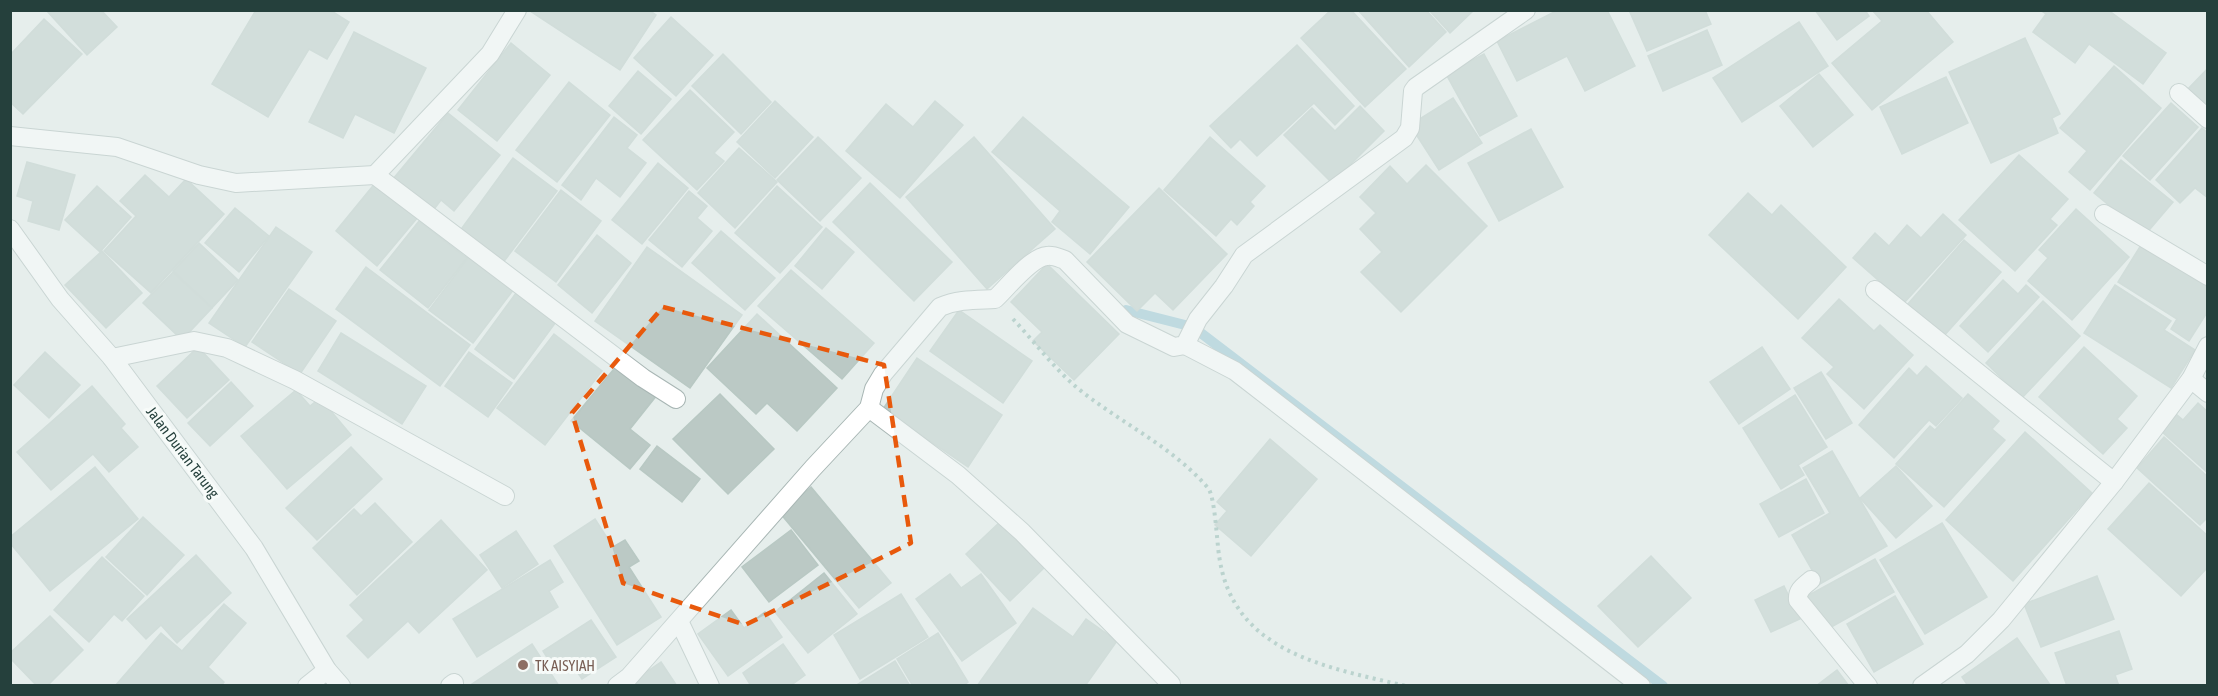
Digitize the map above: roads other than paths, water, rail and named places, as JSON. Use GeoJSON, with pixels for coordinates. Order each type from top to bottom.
{"type":"FeatureCollection","features":[{"type":"Feature","properties":{"kind":"street"},"geometry":{"type":"LineString","coordinates":[[375,175],[490,54],[517,10]]}},
{"type":"Feature","properties":{"kind":"street"},"geometry":{"type":"LineString","coordinates":[[617,686],[629,677],[813,468],[869,408],[874,388],[883,374],[940,307],[952,302],[995,299],[1035,259],[1046,255],[1054,256],[1065,260],[1128,324],[1174,347],[1186,342],[1198,319],[1244,255],[1404,138],[1410,128],[1413,92],[1416,87],[1526,10]]}},
{"type":"Feature","properties":{"kind":"street"},"geometry":{"type":"LineString","coordinates":[[2179,93],[2208,119]]}},
{"type":"Feature","properties":{"kind":"street"},"geometry":{"type":"LineString","coordinates":[[10,136],[117,147],[199,175],[236,183],[375,175],[643,378],[676,399]]}},
{"type":"Feature","properties":{"kind":"street"},"geometry":{"type":"LineString","coordinates":[[2104,214],[2208,276]]}},
{"type":"Feature","properties":{"kind":"street","name":"Jalan Durian Tarung"},"geometry":{"type":"LineString","coordinates":[[10,229],[60,299],[112,358],[254,548],[327,670],[341,686]]}},
{"type":"Feature","properties":{"kind":"street"},"geometry":{"type":"LineString","coordinates":[[1875,290],[2114,482]]}},
{"type":"Feature","properties":{"kind":"street"},"geometry":{"type":"LineString","coordinates":[[112,358],[194,341],[227,348],[296,380],[505,496]]}},
{"type":"Feature","properties":{"kind":"street"},"geometry":{"type":"LineString","coordinates":[[1186,342],[1235,371],[1641,686]]}},
{"type":"Feature","properties":{"kind":"street"},"geometry":{"type":"LineString","coordinates":[[1922,686],[1967,654],[1985,638],[2114,482],[2191,379],[2208,346]]}},
{"type":"Feature","properties":{"kind":"street"},"geometry":{"type":"LineString","coordinates":[[2191,379],[2208,393]]}},
{"type":"Feature","properties":{"kind":"street"},"geometry":{"type":"LineString","coordinates":[[869,408],[958,476],[1022,532],[1171,684]]}},
{"type":"Feature","properties":{"kind":"street"},"geometry":{"type":"LineString","coordinates":[[1811,580],[1797,594],[1798,600],[1868,686]]}},
{"type":"Feature","properties":{"kind":"street"},"geometry":{"type":"LineString","coordinates":[[679,621],[710,686]]}},
{"type":"Feature","properties":{"kind":"street"},"geometry":{"type":"LineString","coordinates":[[307,686],[327,670]]}},
{"type":"Feature","properties":{"kind":"waterway"},"geometry":{"type":"LineString","coordinates":[[1126,310],[1193,327],[1663,686]]}},
{"type":"Feature","properties":{"kind":"place","name":"TK AISYIAH"},"geometry":{"type":"Point","coordinates":[523,665]}}]}
